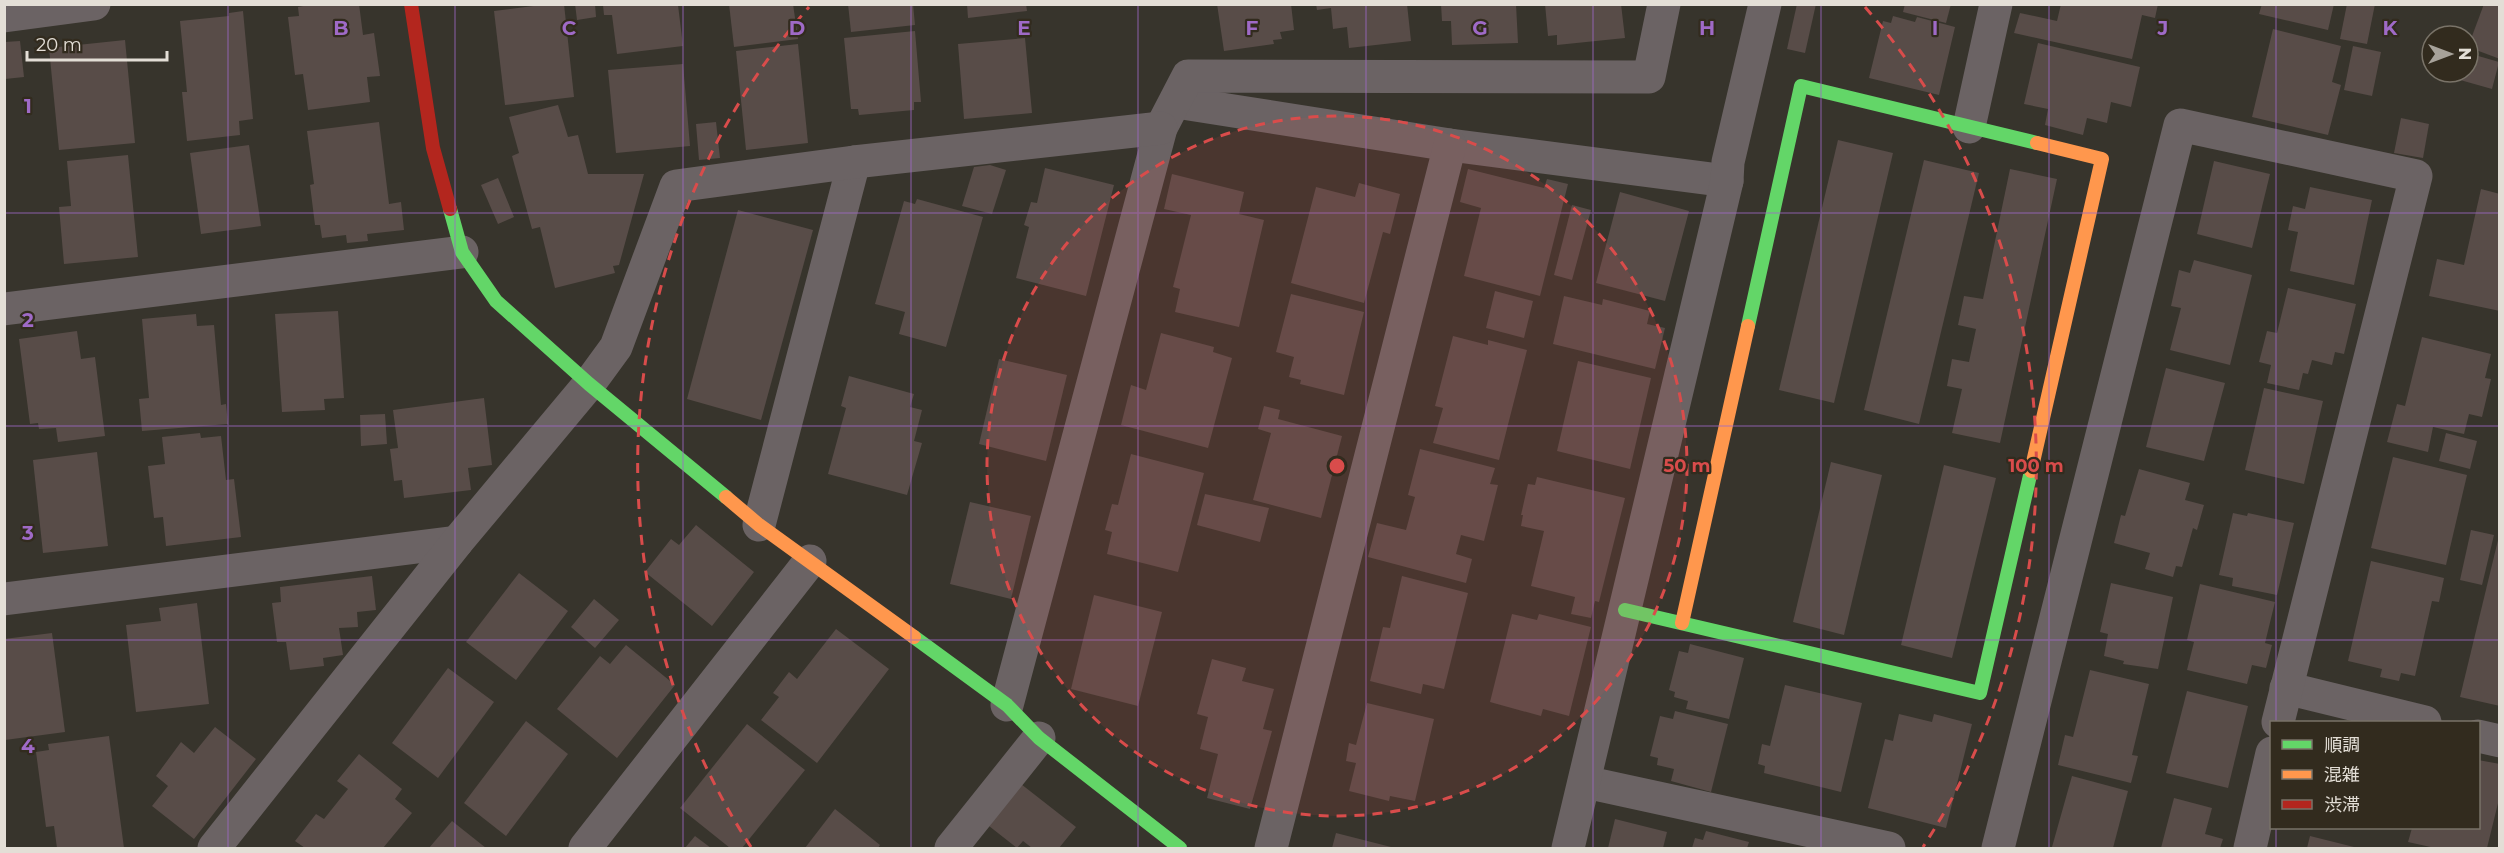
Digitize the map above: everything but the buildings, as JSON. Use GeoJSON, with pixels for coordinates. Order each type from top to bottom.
{"type":"FeatureCollection","features":[{"type":"Feature","properties":{"kind":"street"},"geometry":{"type":"LineString","coordinates":[[4,16],[94,4]]}},
{"type":"Feature","properties":{"kind":"street"},"geometry":{"type":"LineString","coordinates":[[411,4],[433,148],[462,252],[496,301],[589,384],[759,525],[1007,705],[1039,738],[1180,849]]}},
{"type":"Feature","properties":{"kind":"street"},"geometry":{"type":"LineString","coordinates":[[1007,705],[1168,115],[1188,76],[1649,77],[1664,4]]}},
{"type":"Feature","properties":{"kind":"street"},"geometry":{"type":"LineString","coordinates":[[1568,849],[1766,4]]}},
{"type":"Feature","properties":{"kind":"street"},"geometry":{"type":"LineString","coordinates":[[1969,127],[1996,4]]}},
{"type":"Feature","properties":{"kind":"street"},"geometry":{"type":"LineString","coordinates":[[1625,610],[1980,693],[2102,159],[1801,86],[1682,623]]}},
{"type":"Feature","properties":{"kind":"street"},"geometry":{"type":"LineString","coordinates":[[214,849],[457,542],[589,384],[616,347],[676,186],[1168,115],[1450,145],[1726,181]]}},
{"type":"Feature","properties":{"kind":"street"},"geometry":{"type":"LineString","coordinates":[[1998,849],[2180,125],[2416,176],[2278,721]]}},
{"type":"Feature","properties":{"kind":"street"},"geometry":{"type":"LineString","coordinates":[[1271,849],[1450,145]]}},
{"type":"Feature","properties":{"kind":"street"},"geometry":{"type":"LineString","coordinates":[[759,525],[854,162]]}},
{"type":"Feature","properties":{"kind":"street"},"geometry":{"type":"LineString","coordinates":[[4,309],[462,252]]}},
{"type":"Feature","properties":{"kind":"street"},"geometry":{"type":"LineString","coordinates":[[4,599],[457,542]]}},
{"type":"Feature","properties":{"kind":"street"},"geometry":{"type":"LineString","coordinates":[[585,849],[810,561]]}},
{"type":"Feature","properties":{"kind":"street"},"geometry":{"type":"LineString","coordinates":[[2286,688],[2418,721]]}},
{"type":"Feature","properties":{"kind":"street"},"geometry":{"type":"LineString","coordinates":[[2480,736],[2499,741]]}},
{"type":"Feature","properties":{"kind":"street"},"geometry":{"type":"LineString","coordinates":[[951,849],[1039,738]]}},
{"type":"Feature","properties":{"kind":"street"},"geometry":{"type":"LineString","coordinates":[[2250,849],[2270,758]]}},
{"type":"Feature","properties":{"kind":"street"},"geometry":{"type":"LineString","coordinates":[[1585,782],[1889,849]]}},
{"type":"Feature","properties":{"kind":"traffic: fast"},"geometry":{"type":"LineString","coordinates":[[1748,326],[1801,86],[2037,143]]}},
{"type":"Feature","properties":{"kind":"traffic: fast"},"geometry":{"type":"LineString","coordinates":[[450,209],[462,252],[496,301],[589,384],[726,497]]}},
{"type":"Feature","properties":{"kind":"traffic: fast"},"geometry":{"type":"LineString","coordinates":[[1625,610],[1980,693],[2031,471]]}},
{"type":"Feature","properties":{"kind":"traffic: fast"},"geometry":{"type":"LineString","coordinates":[[914,637],[1007,705],[1039,738],[1180,848]]}},
{"type":"Feature","properties":{"kind":"traffic: slow"},"geometry":{"type":"LineString","coordinates":[[2031,471],[2102,159],[2037,143]]}},
{"type":"Feature","properties":{"kind":"traffic: slow"},"geometry":{"type":"LineString","coordinates":[[1682,623],[1748,326]]}},
{"type":"Feature","properties":{"kind":"traffic: slow"},"geometry":{"type":"LineString","coordinates":[[726,497],[759,525],[914,637]]}},
{"type":"Feature","properties":{"kind":"traffic: jam"},"geometry":{"type":"LineString","coordinates":[[411,4],[433,148],[450,209]]}}]}
